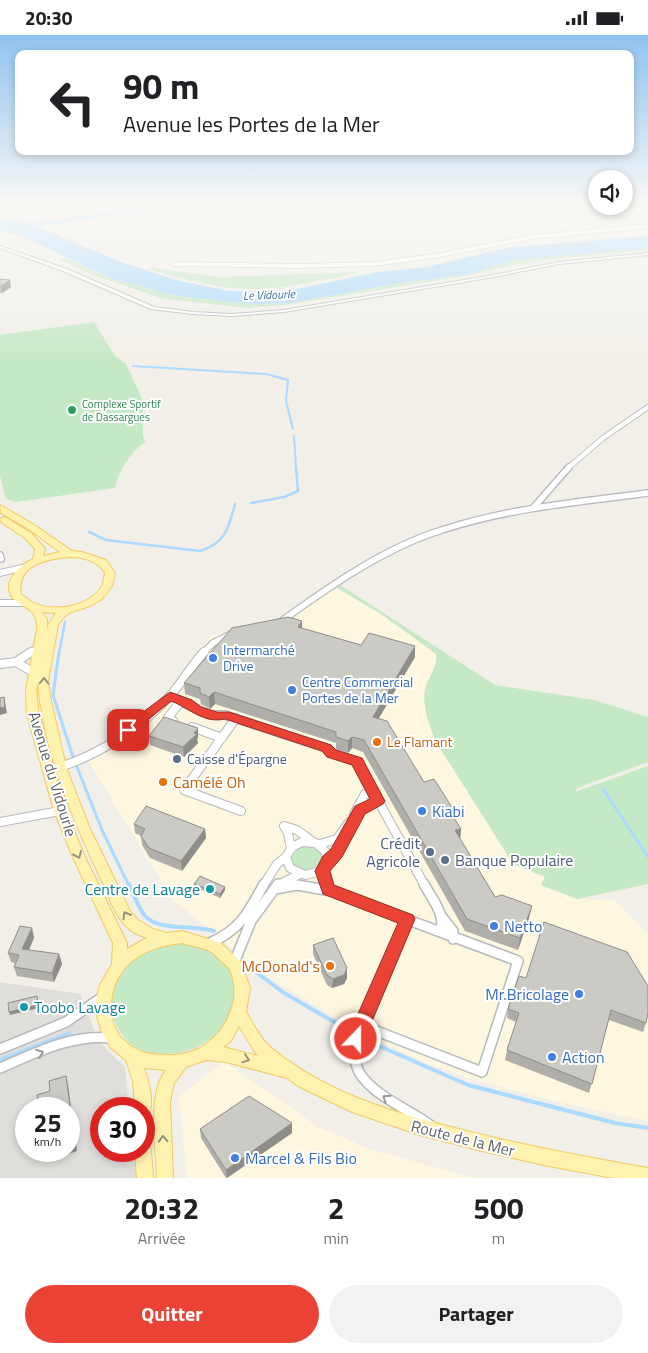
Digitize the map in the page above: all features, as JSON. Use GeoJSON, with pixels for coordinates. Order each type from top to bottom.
{"type":"FeatureCollection","features":[{"type":"Feature","properties":{"kind":"main road"},"geometry":{"type":"LineString","coordinates":[[0,508],[33,528],[54,547],[69,553],[88,555],[103,562],[110,573],[108,585],[97,597],[68,609],[54,611],[0,603]]}},
{"type":"Feature","properties":{"kind":"main road"},"geometry":{"type":"LineString","coordinates":[[0,518],[28,534],[38,543],[40,549],[38,560]]}},
{"type":"Feature","properties":{"kind":"main road"},"geometry":{"type":"LineString","coordinates":[[29,606],[16,595],[13,586],[17,576],[26,567],[38,560],[69,553]]}},
{"type":"Feature","properties":{"kind":"main road"},"geometry":{"type":"LineString","coordinates":[[0,573],[26,567]]}},
{"type":"Feature","properties":{"kind":"main road","name":"Avenue du Vidourle"},"geometry":{"type":"LineString","coordinates":[[29,606],[42,619],[30,690],[33,714],[60,811],[120,943],[119,965]]}},
{"type":"Feature","properties":{"kind":"main road","name":"Avenue du Vidourle"},"geometry":{"type":"LineString","coordinates":[[68,609],[60,615],[53,625],[42,681],[60,767],[84,829],[130,923],[144,932],[167,938]]}},
{"type":"Feature","properties":{"kind":"main road"},"geometry":{"type":"LineString","coordinates":[[167,938],[189,938],[210,943],[223,951],[234,963],[243,987],[239,1014],[226,1036],[205,1053],[182,1062],[156,1063],[132,1056],[121,1048],[112,1038],[103,1017],[103,995],[111,976],[119,965],[145,945],[167,938]]}},
{"type":"Feature","properties":{"kind":"main road","name":"Route de la Mer"},"geometry":{"type":"LineString","coordinates":[[239,1014],[245,1031],[251,1039],[287,1071]]}},
{"type":"Feature","properties":{"kind":"main road","name":"Route de la Mer"},"geometry":{"type":"LineString","coordinates":[[205,1053],[226,1053],[267,1067],[287,1071],[363,1108],[441,1134],[498,1148],[648,1176]]}},
{"type":"Feature","properties":{"kind":"main road"},"geometry":{"type":"LineString","coordinates":[[132,1056],[141,1081],[142,1097]]}},
{"type":"Feature","properties":{"kind":"main road"},"geometry":{"type":"LineString","coordinates":[[165,1178],[162,1101],[167,1081],[182,1062]]}},
{"type":"Feature","properties":{"kind":"main road"},"geometry":{"type":"LineString","coordinates":[[144,1162],[145,1178]]}},
{"type":"Feature","properties":{"kind":"street"},"geometry":{"type":"LineString","coordinates":[[29,257],[153,308],[192,313],[248,315],[488,277],[559,263],[615,257]]}},
{"type":"Feature","properties":{"kind":"street"},"geometry":{"type":"LineString","coordinates":[[174,264],[288,266],[374,264],[425,257]]}},
{"type":"Feature","properties":{"kind":"street"},"geometry":{"type":"LineString","coordinates":[[534,507],[576,462],[632,415],[648,407]]}},
{"type":"Feature","properties":{"kind":"street"},"geometry":{"type":"LineString","coordinates":[[276,624],[296,613],[320,593],[409,542],[476,520],[534,507],[648,493]]}},
{"type":"Feature","properties":{"kind":"street"},"geometry":{"type":"LineString","coordinates":[[60,767],[77,761],[128,730],[170,696],[212,642],[222,635],[239,632]]}},
{"type":"Feature","properties":{"kind":"street"},"geometry":{"type":"LineString","coordinates":[[0,664],[16,662],[37,648]]}},
{"type":"Feature","properties":{"kind":"street"},"geometry":{"type":"LineString","coordinates":[[16,662],[33,672]]}},
{"type":"Feature","properties":{"kind":"street"},"geometry":{"type":"LineString","coordinates":[[170,696],[188,703],[196,710],[217,717],[225,715],[326,748],[332,753],[357,762],[442,917],[453,931],[453,939]]}},
{"type":"Feature","properties":{"kind":"street"},"geometry":{"type":"LineString","coordinates":[[181,701],[167,719],[222,738]]}},
{"type":"Feature","properties":{"kind":"street"},"geometry":{"type":"LineString","coordinates":[[236,719],[184,790],[241,811]]}},
{"type":"Feature","properties":{"kind":"street"},"geometry":{"type":"LineString","coordinates":[[210,943],[237,929],[277,864],[289,852],[301,843],[316,843],[337,839],[364,796],[373,790]]}},
{"type":"Feature","properties":{"kind":"street"},"geometry":{"type":"LineString","coordinates":[[234,963],[240,940],[266,898],[279,883],[302,875],[322,871],[329,860],[337,853],[360,810],[378,801]]}},
{"type":"Feature","properties":{"kind":"street"},"geometry":{"type":"LineString","coordinates":[[0,822],[60,811]]}},
{"type":"Feature","properties":{"kind":"street"},"geometry":{"type":"LineString","coordinates":[[311,887],[302,875],[288,866],[288,833],[284,826],[297,830],[316,843],[328,853],[329,860]]}},
{"type":"Feature","properties":{"kind":"street"},"geometry":{"type":"LineString","coordinates":[[322,871],[328,890]]}},
{"type":"Feature","properties":{"kind":"street"},"geometry":{"type":"LineString","coordinates":[[275,889],[280,890],[292,885],[328,890],[407,919],[453,939],[518,961],[482,1071],[361,1025]]}},
{"type":"Feature","properties":{"kind":"street"},"geometry":{"type":"LineString","coordinates":[[440,932],[443,925],[442,917]]}},
{"type":"Feature","properties":{"kind":"street"},"geometry":{"type":"LineString","coordinates":[[407,919],[361,1025],[356,1039],[355,1061],[366,1083],[389,1100],[423,1119],[441,1134]]}},
{"type":"Feature","properties":{"kind":"street"},"geometry":{"type":"LineString","coordinates":[[0,1049],[73,1020],[88,1011],[103,995]]}},
{"type":"Feature","properties":{"kind":"street"},"geometry":{"type":"LineString","coordinates":[[0,1068],[79,1038],[98,1035],[112,1038]]}},
{"type":"Feature","properties":{"kind":"shaded area"},"geometry":{"type":"Polygon","coordinates":[[[336,587],[384,616],[436,654],[437,662],[424,691],[435,741],[513,863],[545,877],[542,886],[577,899],[616,901],[648,935],[648,1121],[558,1102],[468,1078],[424,1062],[355,1030],[264,974],[172,899],[86,757],[161,698],[212,635],[279,620],[296,610],[314,593],[336,587]]]}},
{"type":"Feature","properties":{"kind":"shaded area"},"geometry":{"type":"Polygon","coordinates":[[[0,982],[80,994],[99,1042],[125,1067],[128,1097],[90,1097],[90,1162],[135,1162],[137,1178],[0,1178],[0,982]]]}},
{"type":"Feature","properties":{"kind":"shaded area"},"geometry":{"type":"Polygon","coordinates":[[[224,1061],[318,1127],[372,1150],[475,1178],[187,1178],[179,1097],[224,1061]]]}},
{"type":"Feature","properties":{"kind":"green space"},"geometry":{"type":"Polygon","coordinates":[[[571,257],[533,261],[465,276],[284,305],[248,308],[164,299],[99,277],[60,260],[65,258],[110,278],[178,296],[250,304],[290,303],[393,284],[469,274],[513,260],[571,257]]]}},
{"type":"Feature","properties":{"kind":"green space"},"geometry":{"type":"Polygon","coordinates":[[[149,269],[221,277],[362,272],[265,289],[238,289],[200,283],[149,269]]]}},
{"type":"Feature","properties":{"kind":"green space","name":"Complexe Sportif de Dassargues"},"geometry":{"type":"Polygon","coordinates":[[[94,322],[115,356],[126,364],[143,401],[143,437],[146,442],[135,450],[126,462],[119,474],[115,488],[16,502],[6,499],[0,476],[0,335],[94,322]]]}},
{"type":"Feature","properties":{"kind":"green space"},"geometry":{"type":"Polygon","coordinates":[[[340,585],[495,685],[594,700],[648,717],[648,762],[577,788],[575,792],[648,766],[648,884],[577,899],[541,885],[545,877],[513,864],[435,740],[427,716],[424,697],[426,686],[435,664],[436,654],[384,616],[336,587],[340,585]]]}},
{"type":"Feature","properties":{"kind":"green space"},"geometry":{"type":"Polygon","coordinates":[[[307,845],[320,851],[323,862],[315,869],[305,871],[296,867],[291,858],[298,848],[307,845]]]}},
{"type":"Feature","properties":{"kind":"green space"},"geometry":{"type":"Polygon","coordinates":[[[180,942],[208,951],[226,965],[234,983],[234,1003],[226,1022],[211,1038],[191,1050],[165,1054],[144,1051],[133,1045],[122,1035],[115,1023],[112,997],[115,984],[121,971],[143,952],[166,944],[180,942]]]}},
{"type":"Feature","properties":{"kind":"water","name":"Le Vidourle"},"geometry":{"type":"Polygon","coordinates":[[[66,257],[110,257],[176,280],[229,291],[287,291],[378,272],[426,267],[467,257],[543,257],[513,260],[469,274],[393,284],[290,303],[250,304],[178,296],[110,278],[66,257]]]}},
{"type":"Feature","properties":{"kind":"building"},"geometry":{"type":"Polygon","coordinates":[[[0,279],[10,280],[0,286],[0,279]]]}},
{"type":"Feature","properties":{"kind":"building"},"geometry":{"type":"Polygon","coordinates":[[[288,617],[302,621],[298,627],[361,645],[369,633],[415,646],[373,717],[387,721],[424,782],[434,779],[455,812],[451,813],[461,829],[455,830],[495,897],[502,895],[532,906],[520,938],[467,919],[364,740],[352,737],[348,741],[336,737],[336,732],[214,692],[209,697],[200,693],[200,688],[184,683],[232,628],[288,617]]]}},
{"type":"Feature","properties":{"kind":"building"},"geometry":{"type":"Polygon","coordinates":[[[4,697],[5,707],[0,708],[0,698],[4,697]]]}},
{"type":"Feature","properties":{"kind":"building"},"geometry":{"type":"Polygon","coordinates":[[[164,717],[198,728],[194,733],[197,734],[183,747],[149,736],[164,717]]]}},
{"type":"Feature","properties":{"kind":"building"},"geometry":{"type":"Polygon","coordinates":[[[146,806],[205,829],[181,861],[149,848],[141,836],[145,829],[134,824],[146,806]]]}},
{"type":"Feature","properties":{"kind":"building"},"geometry":{"type":"Polygon","coordinates":[[[200,876],[225,887],[220,894],[194,884],[200,876]]]}},
{"type":"Feature","properties":{"kind":"building","name":"Mr.Bricolage"},"geometry":{"type":"Polygon","coordinates":[[[544,922],[627,952],[648,986],[646,1023],[611,1010],[592,1084],[507,1050],[519,1013],[508,1009],[519,976],[526,978],[544,922]]]}},
{"type":"Feature","properties":{"kind":"building"},"geometry":{"type":"Polygon","coordinates":[[[20,926],[32,928],[22,949],[59,954],[52,973],[14,967],[19,955],[8,953],[20,926]]]}},
{"type":"Feature","properties":{"kind":"building","name":"McDonald's"},"geometry":{"type":"Polygon","coordinates":[[[333,938],[347,968],[344,975],[333,979],[327,975],[313,945],[333,938]]]}},
{"type":"Feature","properties":{"kind":"building","name":"Toobo Lavage"},"geometry":{"type":"Polygon","coordinates":[[[37,996],[38,1005],[9,1012],[8,1003],[37,996]]]}},
{"type":"Feature","properties":{"kind":"building"},"geometry":{"type":"Polygon","coordinates":[[[66,1076],[69,1097],[37,1097],[37,1095],[50,1091],[49,1081],[66,1076]]]}},
{"type":"Feature","properties":{"kind":"building","name":"Marcel & Fils Bio"},"geometry":{"type":"Polygon","coordinates":[[[249,1096],[292,1123],[226,1170],[200,1129],[249,1096]]]}},
{"type":"Feature","properties":{"kind":"waterway"},"geometry":{"type":"LineString","coordinates":[[133,366],[266,374],[288,380],[286,401],[293,429]]}},
{"type":"Feature","properties":{"kind":"waterway"},"geometry":{"type":"LineString","coordinates":[[294,436],[296,468]]}},
{"type":"Feature","properties":{"kind":"waterway"},"geometry":{"type":"LineString","coordinates":[[251,503],[284,497],[298,491],[296,467]]}},
{"type":"Feature","properties":{"kind":"waterway"},"geometry":{"type":"LineString","coordinates":[[89,532],[106,540],[200,551],[215,544],[225,533],[235,504]]}},
{"type":"Feature","properties":{"kind":"waterway"},"geometry":{"type":"LineString","coordinates":[[59,653],[65,622]]}},
{"type":"Feature","properties":{"kind":"waterway"},"geometry":{"type":"LineString","coordinates":[[59,652],[53,695],[73,757]]}},
{"type":"Feature","properties":{"kind":"waterway"},"geometry":{"type":"LineString","coordinates":[[77,767],[102,830],[129,886]]}},
{"type":"Feature","properties":{"kind":"waterway"},"geometry":{"type":"LineString","coordinates":[[603,789],[648,857]]}},
{"type":"Feature","properties":{"kind":"waterway"},"geometry":{"type":"LineString","coordinates":[[129,884],[140,909],[151,921],[168,926],[214,931]]}},
{"type":"Feature","properties":{"kind":"waterway"},"geometry":{"type":"LineString","coordinates":[[256,972],[284,993],[350,1031]]}},
{"type":"Feature","properties":{"kind":"waterway"},"geometry":{"type":"LineString","coordinates":[[0,1060],[70,1033]]}},
{"type":"Feature","properties":{"kind":"waterway"},"geometry":{"type":"LineString","coordinates":[[370,1042],[468,1085],[615,1123],[648,1128]]}},
{"type":"Feature","properties":{"kind":"place","name":"Complexe Sportif de Dassargues"},"geometry":{"type":"Point","coordinates":[72,410]}},
{"type":"Feature","properties":{"kind":"place","name":"Intermarché Drive"},"geometry":{"type":"Point","coordinates":[213,658]}},
{"type":"Feature","properties":{"kind":"place","name":"Centre Commercial Portes de la Mer"},"geometry":{"type":"Point","coordinates":[292,690]}},
{"type":"Feature","properties":{"kind":"place","name":"Le Flamant"},"geometry":{"type":"Point","coordinates":[377,742]}},
{"type":"Feature","properties":{"kind":"place","name":"Caisse d'Épargne"},"geometry":{"type":"Point","coordinates":[177,759]}},
{"type":"Feature","properties":{"kind":"place","name":"Camélé Oh"},"geometry":{"type":"Point","coordinates":[163,782]}},
{"type":"Feature","properties":{"kind":"place","name":"Kiabi"},"geometry":{"type":"Point","coordinates":[422,811]}},
{"type":"Feature","properties":{"kind":"place","name":"Crédit Agricole"},"geometry":{"type":"Point","coordinates":[430,852]}},
{"type":"Feature","properties":{"kind":"place","name":"Banque Populaire"},"geometry":{"type":"Point","coordinates":[445,860]}},
{"type":"Feature","properties":{"kind":"place","name":"Centre de Lavage"},"geometry":{"type":"Point","coordinates":[210,889]}},
{"type":"Feature","properties":{"kind":"place","name":"Netto"},"geometry":{"type":"Point","coordinates":[494,926]}},
{"type":"Feature","properties":{"kind":"place","name":"McDonald's"},"geometry":{"type":"Point","coordinates":[330,966]}},
{"type":"Feature","properties":{"kind":"place","name":"Mr.Bricolage"},"geometry":{"type":"Point","coordinates":[579,994]}},
{"type":"Feature","properties":{"kind":"place","name":"Toobo Lavage"},"geometry":{"type":"Point","coordinates":[24,1007]}},
{"type":"Feature","properties":{"kind":"place","name":"Action"},"geometry":{"type":"Point","coordinates":[552,1057]}},
{"type":"Feature","properties":{"kind":"place","name":"Marcel & Fils Bio"},"geometry":{"type":"Point","coordinates":[235,1158]}},
{"type":"Feature","properties":{"kind":"route"},"geometry":{"type":"LineString","coordinates":[[128,730],[147,717],[170,696],[188,703],[196,710],[217,717],[225,715],[326,748],[332,753],[357,762],[378,801],[364,806],[360,810],[337,853],[329,860],[322,871],[325,884],[328,890],[407,919],[356,1039]]}}]}
